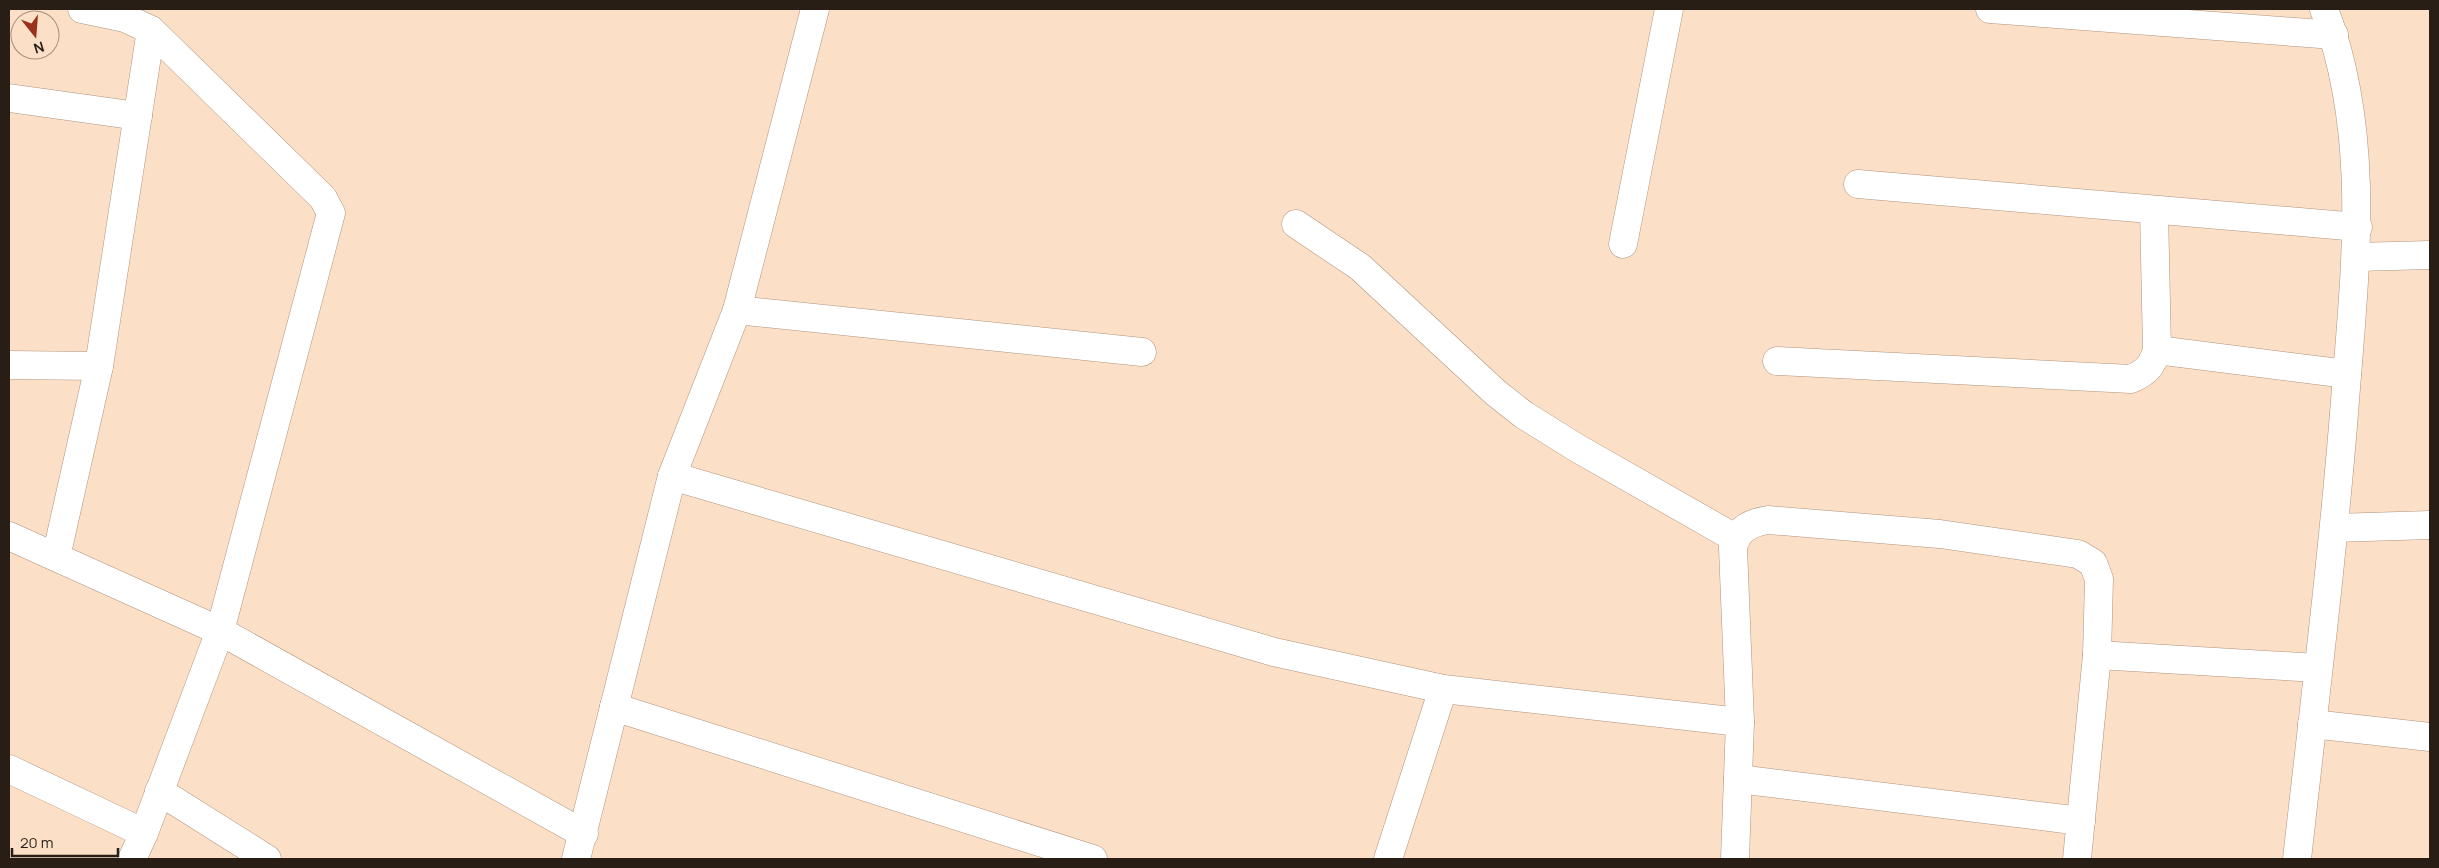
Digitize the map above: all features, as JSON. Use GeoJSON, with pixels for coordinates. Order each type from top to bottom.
{"type":"FeatureCollection","features":[{"type":"Feature","properties":{"kind":"street"},"geometry":{"type":"LineString","coordinates":[[82,9],[125,18],[151,30],[323,198],[331,213],[220,631],[144,833],[132,859]]}},
{"type":"Feature","properties":{"kind":"street"},"geometry":{"type":"LineString","coordinates":[[9,536],[220,631],[580,847],[672,476],[737,310],[815,9]]}},
{"type":"Feature","properties":{"kind":"street"},"geometry":{"type":"LineString","coordinates":[[1623,244],[1669,9]]}},
{"type":"Feature","properties":{"kind":"street"},"geometry":{"type":"LineString","coordinates":[[1990,9],[2334,35]]}},
{"type":"Feature","properties":{"kind":"street"},"geometry":{"type":"LineString","coordinates":[[2297,859],[2335,528],[2358,227],[2355,158],[2350,113],[2334,35],[2324,9]]}},
{"type":"Feature","properties":{"kind":"street"},"geometry":{"type":"LineString","coordinates":[[56,557],[99,366],[151,30]]}},
{"type":"Feature","properties":{"kind":"street"},"geometry":{"type":"LineString","coordinates":[[9,98],[138,116]]}},
{"type":"Feature","properties":{"kind":"street"},"geometry":{"type":"LineString","coordinates":[[1858,184],[2358,227]]}},
{"type":"Feature","properties":{"kind":"street"},"geometry":{"type":"LineString","coordinates":[[1777,361],[2131,378],[2143,374],[2152,365],[2157,350],[2154,210]]}},
{"type":"Feature","properties":{"kind":"street"},"geometry":{"type":"LineString","coordinates":[[1296,224],[1360,267],[1524,415],[1577,448],[1735,538]]}},
{"type":"Feature","properties":{"kind":"street"},"geometry":{"type":"LineString","coordinates":[[2356,256],[2430,255]]}},
{"type":"Feature","properties":{"kind":"street"},"geometry":{"type":"LineString","coordinates":[[737,310],[1142,352]]}},
{"type":"Feature","properties":{"kind":"street"},"geometry":{"type":"LineString","coordinates":[[2157,350],[2347,374]]}},
{"type":"Feature","properties":{"kind":"street"},"geometry":{"type":"LineString","coordinates":[[9,365],[99,366]]}},
{"type":"Feature","properties":{"kind":"street"},"geometry":{"type":"LineString","coordinates":[[672,476],[1274,652],[1443,689],[1740,722]]}},
{"type":"Feature","properties":{"kind":"street"},"geometry":{"type":"LineString","coordinates":[[1735,859],[1740,722],[1732,548],[1735,538],[1748,525],[1768,520],[1940,534],[2078,554],[2093,563],[2099,573],[2097,655],[2078,859]]}},
{"type":"Feature","properties":{"kind":"street"},"geometry":{"type":"LineString","coordinates":[[2335,528],[2430,525]]}},
{"type":"Feature","properties":{"kind":"street"},"geometry":{"type":"LineString","coordinates":[[2097,655],[2318,668]]}},
{"type":"Feature","properties":{"kind":"street"},"geometry":{"type":"LineString","coordinates":[[1388,859],[1443,689]]}},
{"type":"Feature","properties":{"kind":"street"},"geometry":{"type":"LineString","coordinates":[[614,707],[1058,854],[1093,859]]}},
{"type":"Feature","properties":{"kind":"street"},"geometry":{"type":"LineString","coordinates":[[2312,724],[2430,737]]}},
{"type":"Feature","properties":{"kind":"street"},"geometry":{"type":"LineString","coordinates":[[9,769],[144,833]]}},
{"type":"Feature","properties":{"kind":"street"},"geometry":{"type":"LineString","coordinates":[[1738,779],[2081,821]]}},
{"type":"Feature","properties":{"kind":"street"},"geometry":{"type":"LineString","coordinates":[[159,791],[267,859]]}}]}
